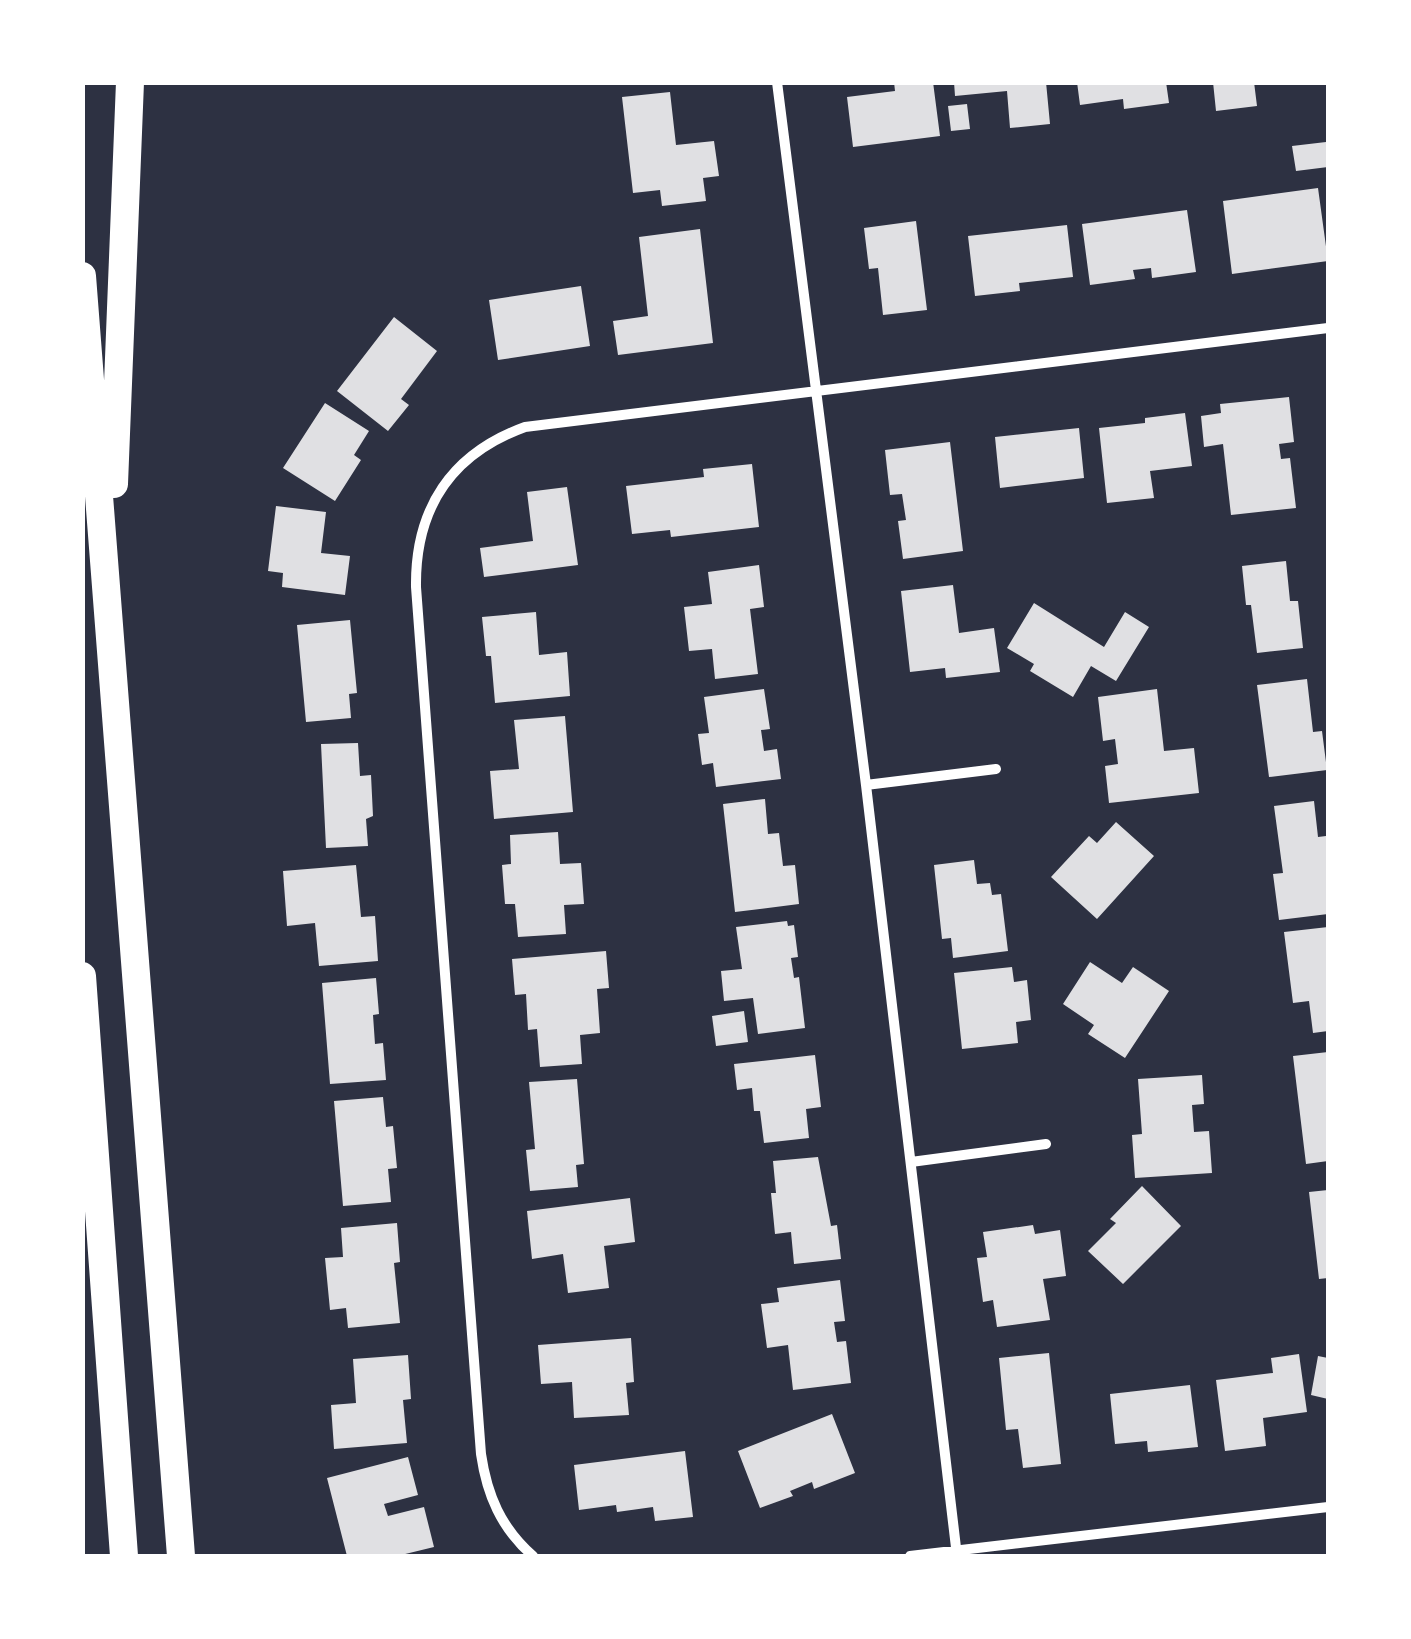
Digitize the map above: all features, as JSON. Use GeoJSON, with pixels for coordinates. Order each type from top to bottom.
{"type":"FeatureCollection","features":[{"type":"Feature","properties":{"kind":"highway"},"geometry":{"type":"LineString","coordinates":[[109,610],[130,82]]}},
{"type":"Feature","properties":{"kind":"highway"},"geometry":{"type":"LineString","coordinates":[[82,276],[182,1556]]}},
{"type":"Feature","properties":{"kind":"highway"},"geometry":{"type":"LineString","coordinates":[[82,976],[124,1556]]}},
{"type":"Feature","properties":{"kind":"street"},"geometry":{"type":"LineString","coordinates":[[777,82],[866,784],[957,1554]]}},
{"type":"Feature","properties":{"kind":"street"},"geometry":{"type":"LineString","coordinates":[[533,1556],[513,1538],[490,1497],[481,1454],[416,586],[421,539],[432,504],[452,473],[498,437],[554,422],[1328,328]]}},
{"type":"Feature","properties":{"kind":"street"},"geometry":{"type":"LineString","coordinates":[[866,784],[996,769]]}},
{"type":"Feature","properties":{"kind":"street"},"geometry":{"type":"LineString","coordinates":[[911,1162],[1046,1144]]}},
{"type":"Feature","properties":{"kind":"street"},"geometry":{"type":"LineString","coordinates":[[910,1556],[957,1554],[1328,1507]]}},
{"type":"Feature","properties":{"kind":"building"},"geometry":{"type":"Polygon","coordinates":[[[894,82],[933,82],[940,136],[853,147],[847,97],[895,91],[894,82]]]}},
{"type":"Feature","properties":{"kind":"building"},"geometry":{"type":"Polygon","coordinates":[[[954,82],[1046,82],[1050,124],[1010,128],[1007,91],[955,96],[954,82]]]}},
{"type":"Feature","properties":{"kind":"building"},"geometry":{"type":"Polygon","coordinates":[[[1077,82],[1166,82],[1169,103],[1124,109],[1123,99],[1080,105],[1077,82]]]}},
{"type":"Feature","properties":{"kind":"building"},"geometry":{"type":"Polygon","coordinates":[[[1213,82],[1254,82],[1257,106],[1216,111],[1213,82]]]}},
{"type":"Feature","properties":{"kind":"building"},"geometry":{"type":"Polygon","coordinates":[[[670,92],[676,145],[714,141],[719,176],[703,178],[706,201],[662,206],[660,190],[633,193],[622,97],[670,92]]]}},
{"type":"Feature","properties":{"kind":"building"},"geometry":{"type":"Polygon","coordinates":[[[967,104],[970,129],[951,131],[948,106],[967,104]]]}},
{"type":"Feature","properties":{"kind":"building"},"geometry":{"type":"Polygon","coordinates":[[[1326,142],[1328,167],[1296,171],[1292,146],[1326,142]]]}},
{"type":"Feature","properties":{"kind":"building"},"geometry":{"type":"Polygon","coordinates":[[[1318,188],[1328,261],[1232,274],[1223,201],[1318,188]]]}},
{"type":"Feature","properties":{"kind":"building"},"geometry":{"type":"Polygon","coordinates":[[[1187,210],[1196,272],[1152,278],[1151,268],[1133,270],[1135,279],[1090,285],[1082,224],[1187,210]]]}},
{"type":"Feature","properties":{"kind":"building"},"geometry":{"type":"Polygon","coordinates":[[[916,221],[927,310],[883,315],[878,268],[869,269],[864,228],[916,221]]]}},
{"type":"Feature","properties":{"kind":"building"},"geometry":{"type":"Polygon","coordinates":[[[1067,225],[1073,277],[1019,283],[1020,291],[975,296],[968,236],[1067,225]]]}},
{"type":"Feature","properties":{"kind":"building"},"geometry":{"type":"Polygon","coordinates":[[[700,229],[713,343],[618,355],[613,321],[648,316],[639,237],[700,229]]]}},
{"type":"Feature","properties":{"kind":"building"},"geometry":{"type":"Polygon","coordinates":[[[581,286],[590,346],[498,360],[489,300],[581,286]]]}},
{"type":"Feature","properties":{"kind":"building"},"geometry":{"type":"Polygon","coordinates":[[[394,317],[437,351],[401,399],[409,405],[388,431],[337,391],[394,317]]]}},
{"type":"Feature","properties":{"kind":"building"},"geometry":{"type":"Polygon","coordinates":[[[1289,397],[1294,442],[1279,444],[1281,459],[1290,458],[1296,508],[1231,515],[1223,444],[1204,447],[1201,416],[1221,413],[1220,404],[1289,397]]]}},
{"type":"Feature","properties":{"kind":"building"},"geometry":{"type":"Polygon","coordinates":[[[325,403],[369,431],[354,455],[361,460],[335,501],[283,468],[325,403]]]}},
{"type":"Feature","properties":{"kind":"building"},"geometry":{"type":"Polygon","coordinates":[[[1185,413],[1192,466],[1150,471],[1154,498],[1107,503],[1099,428],[1185,413]]]}},
{"type":"Feature","properties":{"kind":"building"},"geometry":{"type":"Polygon","coordinates":[[[1079,428],[1084,478],[1000,488],[995,437],[1079,428]]]}},
{"type":"Feature","properties":{"kind":"building"},"geometry":{"type":"Polygon","coordinates":[[[950,442],[963,551],[903,559],[898,521],[906,520],[902,494],[890,495],[885,450],[950,442]]]}},
{"type":"Feature","properties":{"kind":"building"},"geometry":{"type":"Polygon","coordinates":[[[752,464],[759,527],[671,537],[670,530],[632,534],[626,486],[704,477],[703,469],[752,464]]]}},
{"type":"Feature","properties":{"kind":"building"},"geometry":{"type":"Polygon","coordinates":[[[567,487],[578,565],[484,577],[480,548],[533,541],[527,492],[567,487]]]}},
{"type":"Feature","properties":{"kind":"building"},"geometry":{"type":"Polygon","coordinates":[[[276,506],[326,512],[321,553],[350,556],[345,595],[282,587],[283,573],[268,571],[276,506]]]}},
{"type":"Feature","properties":{"kind":"building"},"geometry":{"type":"Polygon","coordinates":[[[1286,561],[1290,601],[1298,601],[1303,648],[1257,653],[1242,566],[1286,561]]]}},
{"type":"Feature","properties":{"kind":"building"},"geometry":{"type":"Polygon","coordinates":[[[759,565],[764,607],[750,609],[758,674],[715,679],[712,649],[689,651],[684,607],[712,604],[708,572],[759,565]]]}},
{"type":"Feature","properties":{"kind":"building"},"geometry":{"type":"Polygon","coordinates":[[[953,585],[959,633],[994,628],[1000,672],[946,678],[945,668],[910,672],[901,591],[953,585]]]}},
{"type":"Feature","properties":{"kind":"building"},"geometry":{"type":"Polygon","coordinates":[[[1034,603],[1104,647],[1125,612],[1149,627],[1116,681],[1091,666],[1073,697],[1030,671],[1034,664],[1007,648],[1034,603]]]}},
{"type":"Feature","properties":{"kind":"building"},"geometry":{"type":"Polygon","coordinates":[[[536,612],[539,655],[567,652],[570,696],[495,703],[491,656],[486,656],[482,617],[536,612]]]}},
{"type":"Feature","properties":{"kind":"building"},"geometry":{"type":"Polygon","coordinates":[[[350,620],[357,693],[349,694],[351,718],[306,722],[297,625],[350,620]]]}},
{"type":"Feature","properties":{"kind":"building"},"geometry":{"type":"Polygon","coordinates":[[[1307,679],[1313,732],[1322,731],[1327,770],[1269,777],[1257,685],[1307,679]]]}},
{"type":"Feature","properties":{"kind":"building"},"geometry":{"type":"Polygon","coordinates":[[[764,689],[770,729],[761,730],[764,751],[777,749],[781,779],[716,787],[713,763],[702,765],[698,734],[709,733],[704,697],[764,689]]]}},
{"type":"Feature","properties":{"kind":"building"},"geometry":{"type":"Polygon","coordinates":[[[1157,689],[1164,751],[1194,748],[1199,793],[1109,803],[1105,766],[1118,764],[1115,739],[1103,741],[1098,697],[1157,689]]]}},
{"type":"Feature","properties":{"kind":"building"},"geometry":{"type":"Polygon","coordinates":[[[565,716],[573,812],[494,819],[490,771],[519,769],[514,720],[565,716]]]}},
{"type":"Feature","properties":{"kind":"building"},"geometry":{"type":"Polygon","coordinates":[[[358,743],[360,776],[371,775],[373,816],[366,819],[368,846],[326,848],[321,744],[358,743]]]}},
{"type":"Feature","properties":{"kind":"building"},"geometry":{"type":"Polygon","coordinates":[[[765,799],[768,834],[779,833],[783,866],[795,865],[799,904],[735,912],[723,804],[765,799]]]}},
{"type":"Feature","properties":{"kind":"building"},"geometry":{"type":"Polygon","coordinates":[[[1314,801],[1318,837],[1326,836],[1328,914],[1279,920],[1273,874],[1283,873],[1274,806],[1314,801]]]}},
{"type":"Feature","properties":{"kind":"building"},"geometry":{"type":"Polygon","coordinates":[[[1116,822],[1154,856],[1097,919],[1051,877],[1089,836],[1097,843],[1116,822]]]}},
{"type":"Feature","properties":{"kind":"building"},"geometry":{"type":"Polygon","coordinates":[[[558,832],[560,864],[581,863],[584,904],[564,905],[566,934],[518,937],[515,904],[505,904],[502,865],[511,864],[510,835],[558,832]]]}},
{"type":"Feature","properties":{"kind":"building"},"geometry":{"type":"Polygon","coordinates":[[[974,860],[977,884],[990,883],[992,895],[1001,894],[1008,951],[953,958],[951,938],[942,939],[934,865],[974,860]]]}},
{"type":"Feature","properties":{"kind":"building"},"geometry":{"type":"Polygon","coordinates":[[[356,865],[361,917],[375,916],[378,961],[319,966],[315,923],[287,926],[283,871],[356,865]]]}},
{"type":"Feature","properties":{"kind":"building"},"geometry":{"type":"Polygon","coordinates":[[[787,921],[788,926],[794,925],[798,957],[791,958],[794,978],[799,977],[805,1028],[758,1034],[753,998],[724,1001],[721,971],[742,969],[736,927],[787,921]]]}},
{"type":"Feature","properties":{"kind":"building"},"geometry":{"type":"Polygon","coordinates":[[[1328,927],[1328,1031],[1313,1033],[1309,1001],[1293,1003],[1284,932],[1328,927]]]}},
{"type":"Feature","properties":{"kind":"building"},"geometry":{"type":"Polygon","coordinates":[[[606,951],[609,988],[597,989],[600,1033],[580,1035],[582,1064],[540,1067],[537,1029],[528,1030],[526,994],[515,995],[512,959],[606,951]]]}},
{"type":"Feature","properties":{"kind":"building"},"geometry":{"type":"Polygon","coordinates":[[[1090,962],[1122,983],[1133,967],[1169,991],[1125,1058],[1088,1034],[1094,1025],[1063,1004],[1090,962]]]}},
{"type":"Feature","properties":{"kind":"building"},"geometry":{"type":"Polygon","coordinates":[[[1012,967],[1014,982],[1027,980],[1031,1020],[1016,1022],[1018,1043],[962,1049],[954,973],[1012,967]]]}},
{"type":"Feature","properties":{"kind":"building"},"geometry":{"type":"Polygon","coordinates":[[[376,978],[379,1014],[373,1015],[375,1044],[383,1043],[386,1080],[330,1084],[322,983],[376,978]]]}},
{"type":"Feature","properties":{"kind":"building"},"geometry":{"type":"Polygon","coordinates":[[[744,1011],[748,1042],[716,1046],[712,1016],[744,1011]]]}},
{"type":"Feature","properties":{"kind":"building"},"geometry":{"type":"Polygon","coordinates":[[[1328,1052],[1328,1161],[1306,1164],[1293,1056],[1328,1052]]]}},
{"type":"Feature","properties":{"kind":"building"},"geometry":{"type":"Polygon","coordinates":[[[815,1055],[821,1107],[806,1109],[809,1138],[764,1143],[752,1088],[737,1090],[734,1064],[815,1055]]]}},
{"type":"Feature","properties":{"kind":"building"},"geometry":{"type":"Polygon","coordinates":[[[1202,1075],[1204,1104],[1192,1105],[1194,1132],[1209,1131],[1212,1173],[1135,1178],[1132,1135],[1142,1134],[1138,1079],[1202,1075]]]}},
{"type":"Feature","properties":{"kind":"building"},"geometry":{"type":"Polygon","coordinates":[[[577,1079],[584,1164],[576,1165],[578,1187],[530,1191],[526,1150],[535,1149],[529,1082],[577,1079]]]}},
{"type":"Feature","properties":{"kind":"building"},"geometry":{"type":"Polygon","coordinates":[[[383,1097],[386,1127],[393,1126],[397,1168],[388,1169],[391,1202],[343,1206],[334,1101],[383,1097]]]}},
{"type":"Feature","properties":{"kind":"building"},"geometry":{"type":"Polygon","coordinates":[[[818,1157],[831,1226],[837,1225],[841,1259],[794,1264],[791,1232],[775,1234],[773,1161],[818,1157]]]}},
{"type":"Feature","properties":{"kind":"building"},"geometry":{"type":"Polygon","coordinates":[[[1142,1186],[1181,1226],[1123,1284],[1088,1251],[1116,1223],[1110,1219],[1142,1186]]]}},
{"type":"Feature","properties":{"kind":"building"},"geometry":{"type":"Polygon","coordinates":[[[1328,1190],[1328,1278],[1319,1279],[1309,1192],[1328,1190]]]}},
{"type":"Feature","properties":{"kind":"building"},"geometry":{"type":"Polygon","coordinates":[[[630,1198],[635,1242],[604,1246],[609,1288],[568,1293],[563,1254],[532,1259],[527,1211],[630,1198]]]}},
{"type":"Feature","properties":{"kind":"building"},"geometry":{"type":"Polygon","coordinates":[[[397,1223],[400,1262],[394,1263],[400,1323],[348,1328],[346,1308],[330,1310],[325,1258],[343,1257],[341,1228],[397,1223]]]}},
{"type":"Feature","properties":{"kind":"building"},"geometry":{"type":"Polygon","coordinates":[[[1033,1225],[1035,1234],[1060,1230],[1066,1276],[1043,1279],[1050,1320],[997,1327],[993,1300],[983,1302],[977,1258],[987,1257],[983,1232],[1033,1225]]]}},
{"type":"Feature","properties":{"kind":"building"},"geometry":{"type":"Polygon","coordinates":[[[840,1280],[845,1321],[834,1322],[837,1342],[846,1341],[851,1383],[793,1390],[788,1345],[767,1348],[761,1304],[779,1302],[777,1288],[840,1280]]]}},
{"type":"Feature","properties":{"kind":"building"},"geometry":{"type":"Polygon","coordinates":[[[631,1338],[634,1382],[626,1383],[629,1415],[574,1418],[572,1382],[541,1384],[538,1345],[631,1338]]]}},
{"type":"Feature","properties":{"kind":"building"},"geometry":{"type":"Polygon","coordinates":[[[1049,1353],[1061,1464],[1023,1468],[1018,1429],[1006,1430],[999,1358],[1049,1353]]]}},
{"type":"Feature","properties":{"kind":"building"},"geometry":{"type":"Polygon","coordinates":[[[1299,1354],[1307,1412],[1263,1418],[1266,1446],[1225,1451],[1216,1380],[1273,1373],[1271,1358],[1299,1354]]]}},
{"type":"Feature","properties":{"kind":"building"},"geometry":{"type":"Polygon","coordinates":[[[408,1355],[411,1399],[403,1400],[407,1443],[334,1449],[331,1405],[356,1403],[353,1359],[408,1355]]]}},
{"type":"Feature","properties":{"kind":"building"},"geometry":{"type":"Polygon","coordinates":[[[1318,1356],[1328,1358],[1328,1399],[1311,1395],[1318,1356]]]}},
{"type":"Feature","properties":{"kind":"building"},"geometry":{"type":"Polygon","coordinates":[[[1190,1385],[1198,1447],[1148,1452],[1147,1441],[1115,1444],[1110,1394],[1190,1385]]]}},
{"type":"Feature","properties":{"kind":"building"},"geometry":{"type":"Polygon","coordinates":[[[832,1414],[855,1473],[814,1489],[812,1482],[790,1491],[793,1496],[760,1508],[738,1451],[832,1414]]]}},
{"type":"Feature","properties":{"kind":"building"},"geometry":{"type":"Polygon","coordinates":[[[685,1451],[693,1517],[655,1521],[653,1507],[617,1512],[616,1505],[579,1510],[574,1465],[685,1451]]]}},
{"type":"Feature","properties":{"kind":"building"},"geometry":{"type":"Polygon","coordinates":[[[408,1457],[418,1495],[384,1504],[388,1516],[424,1507],[434,1547],[397,1556],[347,1556],[327,1478],[408,1457]]]}}]}
